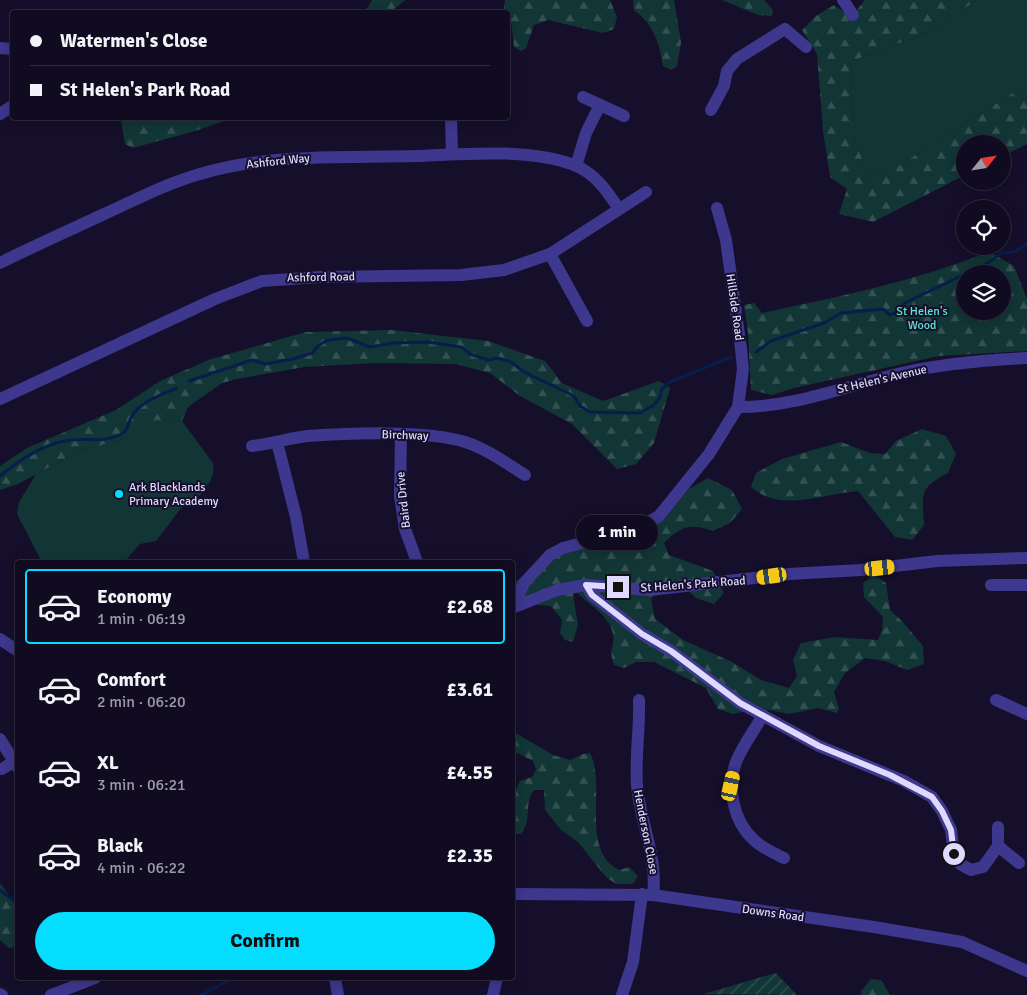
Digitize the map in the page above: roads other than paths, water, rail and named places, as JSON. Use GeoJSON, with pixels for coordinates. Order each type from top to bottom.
{"type":"FeatureCollection","features":[{"type":"Feature","properties":{"kind":"street"},"geometry":{"type":"LineString","coordinates":[[843,0],[853,15]]}},
{"type":"Feature","properties":{"kind":"street"},"geometry":{"type":"LineString","coordinates":[[711,110],[724,86],[727,70],[737,59],[776,33],[785,29],[806,47]]}},
{"type":"Feature","properties":{"kind":"street"},"geometry":{"type":"LineString","coordinates":[[583,97],[624,116]]}},
{"type":"Feature","properties":{"kind":"street"},"geometry":{"type":"LineString","coordinates":[[576,166],[586,133],[600,105]]}},
{"type":"Feature","properties":{"kind":"street"},"geometry":{"type":"LineString","coordinates":[[451,120],[452,154]]}},
{"type":"Feature","properties":{"kind":"street","name":"Ashford Way"},"geometry":{"type":"LineString","coordinates":[[0,263],[162,186],[240,165],[292,158],[452,154],[550,157],[576,166],[592,176],[606,189],[619,209]]}},
{"type":"Feature","properties":{"kind":"street","name":"Ashford Road"},"geometry":{"type":"LineString","coordinates":[[0,399],[215,299],[262,281],[320,277],[471,274],[504,270],[550,254],[646,192]]}},
{"type":"Feature","properties":{"kind":"street","name":"Hillside Road"},"geometry":{"type":"LineString","coordinates":[[717,208],[726,240],[741,349],[743,368],[738,407]]}},
{"type":"Feature","properties":{"kind":"street"},"geometry":{"type":"LineString","coordinates":[[550,254],[587,321]]}},
{"type":"Feature","properties":{"kind":"street","name":"St Helen's Avenue"},"geometry":{"type":"LineString","coordinates":[[738,407],[783,403],[906,372],[959,362],[1027,358]]}},
{"type":"Feature","properties":{"kind":"street"},"geometry":{"type":"LineString","coordinates":[[515,603],[524,583],[550,555],[570,545],[638,528],[659,516],[709,454],[738,407]]}},
{"type":"Feature","properties":{"kind":"street","name":"Birchway"},"geometry":{"type":"LineString","coordinates":[[252,446],[306,436],[401,435],[439,437],[465,442],[494,455],[525,475]]}},
{"type":"Feature","properties":{"kind":"street","name":"Baird Drive"},"geometry":{"type":"LineString","coordinates":[[401,435],[400,496],[405,528],[416,560]]}},
{"type":"Feature","properties":{"kind":"street"},"geometry":{"type":"LineString","coordinates":[[277,442],[296,517],[304,560]]}},
{"type":"Feature","properties":{"kind":"street","name":"St Helen's Park Road"},"geometry":{"type":"LineString","coordinates":[[515,606],[557,590],[586,585],[650,590],[937,561],[1027,558]]}},
{"type":"Feature","properties":{"kind":"street"},"geometry":{"type":"LineString","coordinates":[[586,585],[592,595],[642,634],[671,651],[740,703],[819,746],[895,778],[932,797],[942,811],[951,830],[954,854],[960,864],[971,870],[983,868],[998,846],[998,827]]}},
{"type":"Feature","properties":{"kind":"street"},"geometry":{"type":"LineString","coordinates":[[991,585],[1027,585]]}},
{"type":"Feature","properties":{"kind":"street"},"geometry":{"type":"LineString","coordinates":[[0,640],[15,650]]}},
{"type":"Feature","properties":{"kind":"street"},"geometry":{"type":"LineString","coordinates":[[996,700],[1027,714]]}},
{"type":"Feature","properties":{"kind":"street","name":"Henderson Close"},"geometry":{"type":"LineString","coordinates":[[622,995],[633,962],[647,895],[655,876],[653,858],[644,828],[637,785],[643,706]]}},
{"type":"Feature","properties":{"kind":"street"},"geometry":{"type":"LineString","coordinates":[[763,715],[736,763],[731,786],[733,802],[742,823],[754,840],[784,858]]}},
{"type":"Feature","properties":{"kind":"street"},"geometry":{"type":"LineString","coordinates":[[0,739],[15,765],[2,769]]}},
{"type":"Feature","properties":{"kind":"street"},"geometry":{"type":"LineString","coordinates":[[998,846],[1019,863]]}},
{"type":"Feature","properties":{"kind":"street","name":"Downs Road"},"geometry":{"type":"LineString","coordinates":[[515,894],[647,895],[962,942],[1027,971]]}},
{"type":"Feature","properties":{"kind":"street"},"geometry":{"type":"LineString","coordinates":[[51,995],[72,992],[92,980]]}},
{"type":"Feature","properties":{"kind":"street"},"geometry":{"type":"LineString","coordinates":[[335,980],[338,995]]}},
{"type":"Feature","properties":{"kind":"street"},"geometry":{"type":"LineString","coordinates":[[493,995],[497,980]]}},
{"type":"Feature","properties":{"kind":"waterway"},"geometry":{"type":"LineString","coordinates":[[984,265],[1002,253],[1014,252],[1027,244]]}},
{"type":"Feature","properties":{"kind":"waterway"},"geometry":{"type":"LineString","coordinates":[[756,352],[771,341],[824,323],[841,313],[883,309],[890,315],[899,311],[905,303],[956,278]]}},
{"type":"Feature","properties":{"kind":"waterway"},"geometry":{"type":"LineString","coordinates":[[189,381],[252,360],[265,364],[293,359],[312,353],[319,345],[328,340],[347,338],[370,347],[393,343],[427,342],[461,347],[470,354],[488,360],[498,358],[511,362],[524,372],[574,396],[580,406],[590,412],[640,413],[654,405],[660,397],[662,389],[670,382],[731,357]]}},
{"type":"Feature","properties":{"kind":"waterway"},"geometry":{"type":"LineString","coordinates":[[0,476],[24,458],[42,448],[71,440],[102,440],[120,435],[125,431],[132,416],[138,409],[154,398],[177,388]]}},
{"type":"Feature","properties":{"kind":"waterway"},"geometry":{"type":"LineString","coordinates":[[0,890],[15,902]]}},
{"type":"Feature","properties":{"kind":"waterway"},"geometry":{"type":"LineString","coordinates":[[201,995],[229,980]]}},
{"type":"Feature","properties":{"kind":"place","name":"Ark Blacklands Primary Academy"},"geometry":{"type":"Point","coordinates":[119,494]}},
{"type":"Feature","properties":{"kind":"park label","name":"St Helen's Wood"},"geometry":{"type":"Point","coordinates":[922,318]}}]}
